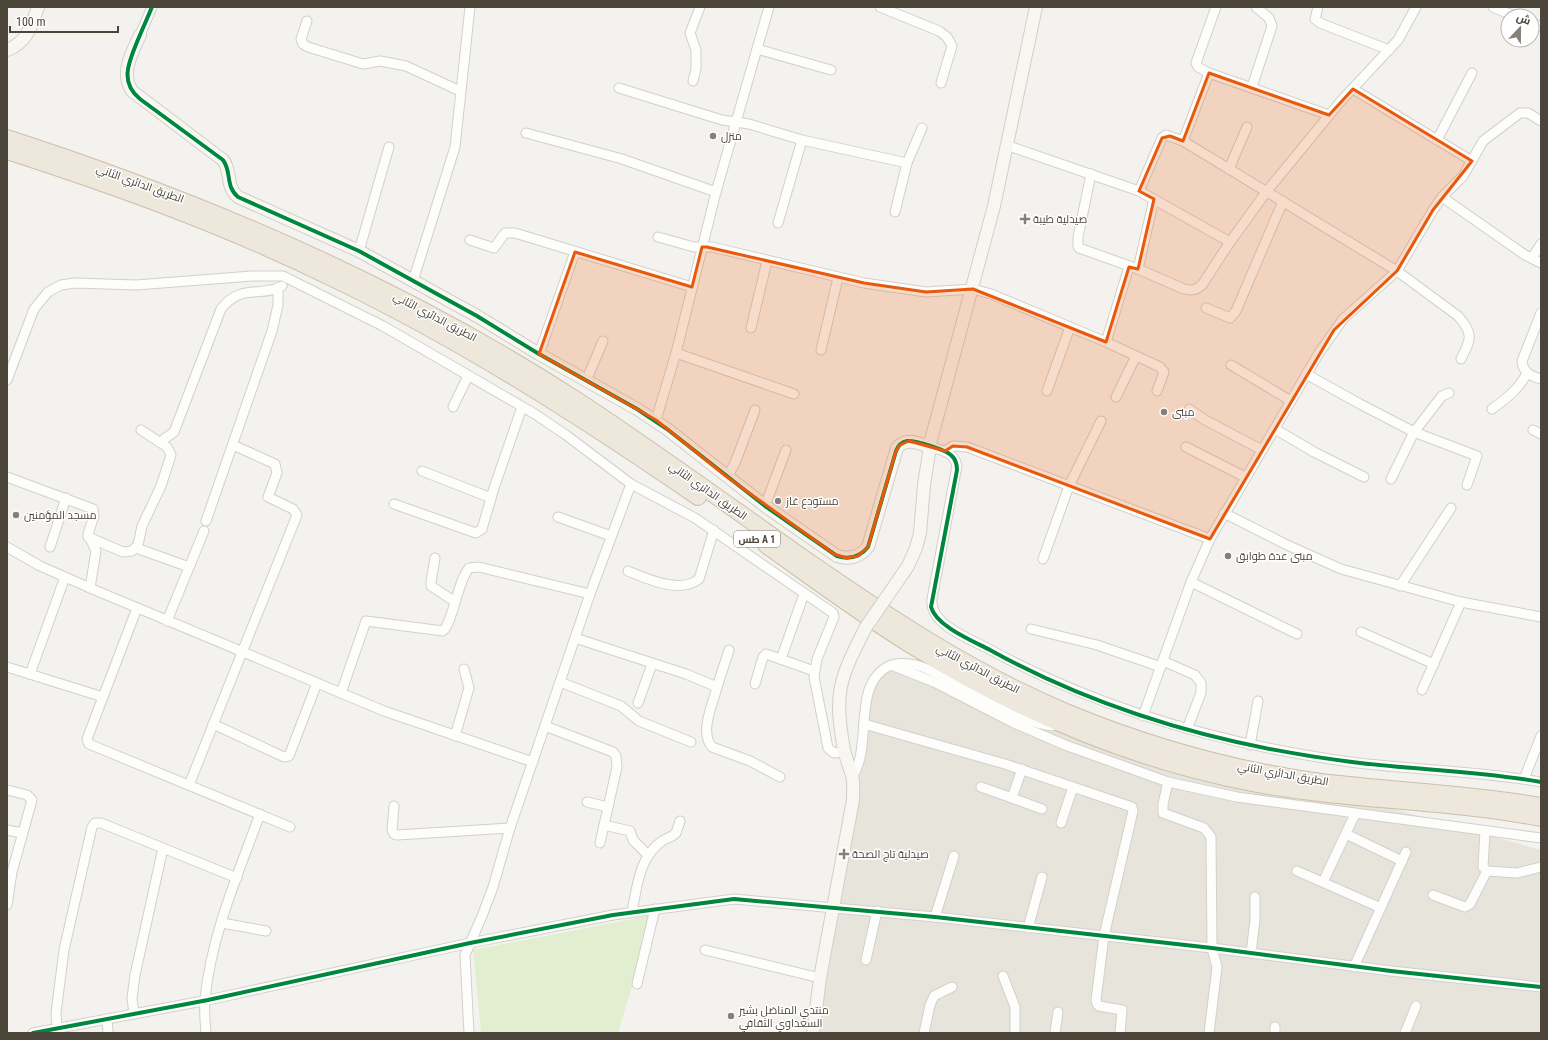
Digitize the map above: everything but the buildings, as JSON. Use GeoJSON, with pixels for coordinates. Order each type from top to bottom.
{"type":"FeatureCollection","features":[{"type":"Feature","properties":{"kind":"highway","name":"الطريق الدائري الثاني"},"geometry":{"type":"LineString","coordinates":[[7,138],[124,178],[243,224],[338,267],[446,322],[526,368],[585,406],[856,594],[926,640],[987,675],[1043,702],[1144,741],[1195,757],[1245,768],[1321,782],[1458,794],[1541,806]]}},
{"type":"Feature","properties":{"kind":"highway","name":"الطريق الدائري الثاني"},"geometry":{"type":"LineString","coordinates":[[7,151],[120,188],[202,220],[299,262],[393,308],[489,362],[598,429],[912,646],[1008,700],[1060,723],[1160,760],[1251,783],[1344,796],[1469,808],[1541,818]]}},
{"type":"Feature","properties":{"kind":"street"},"geometry":{"type":"LineString","coordinates":[[7,50],[19,44],[26,36],[38,7]]}},
{"type":"Feature","properties":{"kind":"street"},"geometry":{"type":"LineString","coordinates":[[152,7],[126,71],[127,81],[132,91],[223,160],[227,168],[229,186],[234,194],[359,251],[477,316],[539,354],[656,420],[727,477],[838,556],[846,558],[862,554],[870,543],[897,448],[903,443],[909,441],[945,451],[955,459],[957,470],[932,599],[932,611],[936,618],[968,638],[1020,665],[1073,689],[1143,716],[1250,745],[1353,762],[1474,772],[1524,778],[1541,782]]}},
{"type":"Feature","properties":{"kind":"street"},"geometry":{"type":"LineString","coordinates":[[413,281],[455,147],[470,7]]}},
{"type":"Feature","properties":{"kind":"street"},"geometry":{"type":"LineString","coordinates":[[693,81],[696,69],[696,50],[690,33],[700,7]]}},
{"type":"Feature","properties":{"kind":"street"},"geometry":{"type":"LineString","coordinates":[[656,420],[676,353],[716,192],[768,7]]}},
{"type":"Feature","properties":{"kind":"street"},"geometry":{"type":"LineString","coordinates":[[880,7],[939,31],[947,37],[952,46],[941,83]]}},
{"type":"Feature","properties":{"kind":"street"},"geometry":{"type":"LineString","coordinates":[[813,1033],[820,978],[853,800],[852,777],[846,763],[838,716],[838,692],[845,669],[866,627],[908,566],[916,548],[920,533],[924,485],[930,447],[994,206],[1036,7]]}},
{"type":"Feature","properties":{"kind":"street"},"geometry":{"type":"LineString","coordinates":[[1216,7],[1196,63],[1198,68],[1329,115]]}},
{"type":"Feature","properties":{"kind":"street"},"geometry":{"type":"LineString","coordinates":[[1252,87],[1272,26],[1269,18],[1256,7]]}},
{"type":"Feature","properties":{"kind":"street"},"geometry":{"type":"LineString","coordinates":[[1318,7],[1315,16],[1320,22],[1390,50]]}},
{"type":"Feature","properties":{"kind":"street"},"geometry":{"type":"LineString","coordinates":[[1092,174],[1078,246],[1084,251],[1133,268],[1184,289],[1197,289],[1202,285],[1230,242],[1267,191],[1329,115],[1398,40],[1416,7]]}},
{"type":"Feature","properties":{"kind":"street"},"geometry":{"type":"LineString","coordinates":[[307,21],[301,39],[303,44],[308,47],[363,64],[380,61],[406,66],[460,91]]}},
{"type":"Feature","properties":{"kind":"street"},"geometry":{"type":"LineString","coordinates":[[757,49],[831,70]]}},
{"type":"Feature","properties":{"kind":"street"},"geometry":{"type":"LineString","coordinates":[[1183,142],[1209,73]]}},
{"type":"Feature","properties":{"kind":"street"},"geometry":{"type":"LineString","coordinates":[[1437,140],[1472,73]]}},
{"type":"Feature","properties":{"kind":"street"},"geometry":{"type":"LineString","coordinates":[[619,88],[713,117],[736,121],[802,140],[907,163]]}},
{"type":"Feature","properties":{"kind":"street"},"geometry":{"type":"LineString","coordinates":[[1353,89],[1472,161]]}},
{"type":"Feature","properties":{"kind":"street"},"geometry":{"type":"LineString","coordinates":[[1143,716],[1192,582],[1210,539],[1224,512],[1275,429],[1319,352],[1343,319],[1397,271],[1442,197],[1463,176],[1483,141],[1515,116],[1528,113],[1541,121]]}},
{"type":"Feature","properties":{"kind":"street"},"geometry":{"type":"LineString","coordinates":[[1229,169],[1247,127]]}},
{"type":"Feature","properties":{"kind":"street"},"geometry":{"type":"LineString","coordinates":[[895,212],[907,163],[922,128]]}},
{"type":"Feature","properties":{"kind":"street"},"geometry":{"type":"LineString","coordinates":[[526,133],[622,159],[716,192]]}},
{"type":"Feature","properties":{"kind":"street"},"geometry":{"type":"LineString","coordinates":[[1139,191],[1162,138],[1166,135],[1183,142],[1267,191],[1397,271],[1458,316],[1465,324],[1470,335],[1470,341],[1461,359]]}},
{"type":"Feature","properties":{"kind":"street"},"geometry":{"type":"LineString","coordinates":[[778,223],[802,140]]}},
{"type":"Feature","properties":{"kind":"street"},"geometry":{"type":"LineString","coordinates":[[1006,145],[1139,191],[1230,242]]}},
{"type":"Feature","properties":{"kind":"street"},"geometry":{"type":"LineString","coordinates":[[359,251],[389,147]]}},
{"type":"Feature","properties":{"kind":"street"},"geometry":{"type":"LineString","coordinates":[[1442,197],[1541,263]]}},
{"type":"Feature","properties":{"kind":"street"},"geometry":{"type":"LineString","coordinates":[[1106,342],[1133,268],[1154,199]]}},
{"type":"Feature","properties":{"kind":"street"},"geometry":{"type":"LineString","coordinates":[[1206,308],[1230,318],[1236,311],[1283,201]]}},
{"type":"Feature","properties":{"kind":"street"},"geometry":{"type":"LineString","coordinates":[[470,240],[494,248],[505,233],[510,232],[692,287]]}},
{"type":"Feature","properties":{"kind":"street"},"geometry":{"type":"LineString","coordinates":[[658,237],[694,247],[712,247],[838,278],[919,291],[973,289],[991,294],[1106,342],[1163,369],[1164,374],[1157,391]]}},
{"type":"Feature","properties":{"kind":"street"},"geometry":{"type":"LineString","coordinates":[[1532,258],[1541,244]]}},
{"type":"Feature","properties":{"kind":"street"},"geometry":{"type":"LineString","coordinates":[[539,354],[575,252]]}},
{"type":"Feature","properties":{"kind":"street"},"geometry":{"type":"LineString","coordinates":[[751,328],[767,261]]}},
{"type":"Feature","properties":{"kind":"street"},"geometry":{"type":"LineString","coordinates":[[7,380],[34,309],[48,292],[61,285],[75,283],[136,285],[252,276],[284,276],[371,320],[522,407],[566,435],[631,484],[714,530],[834,614],[817,659],[814,671],[815,689],[828,748],[834,753],[844,752]]}},
{"type":"Feature","properties":{"kind":"street"},"geometry":{"type":"LineString","coordinates":[[163,444],[164,439],[174,432],[220,309],[229,300],[239,294],[278,288],[284,284],[287,278]]}},
{"type":"Feature","properties":{"kind":"street"},"geometry":{"type":"LineString","coordinates":[[821,350],[838,278]]}},
{"type":"Feature","properties":{"kind":"street"},"geometry":{"type":"LineString","coordinates":[[206,521],[274,323],[278,305],[278,288]]}},
{"type":"Feature","properties":{"kind":"street"},"geometry":{"type":"LineString","coordinates":[[1541,313],[1522,361],[1523,369],[1527,373],[1541,379]]}},
{"type":"Feature","properties":{"kind":"street"},"geometry":{"type":"LineString","coordinates":[[1047,391],[1070,327]]}},
{"type":"Feature","properties":{"kind":"street"},"geometry":{"type":"LineString","coordinates":[[586,381],[603,341]]}},
{"type":"Feature","properties":{"kind":"street"},"geometry":{"type":"LineString","coordinates":[[676,353],[794,394]]}},
{"type":"Feature","properties":{"kind":"street"},"geometry":{"type":"LineString","coordinates":[[1116,397],[1136,356]]}},
{"type":"Feature","properties":{"kind":"street"},"geometry":{"type":"LineString","coordinates":[[1231,366],[1291,401]]}},
{"type":"Feature","properties":{"kind":"street"},"geometry":{"type":"LineString","coordinates":[[1492,409],[1516,391],[1527,373]]}},
{"type":"Feature","properties":{"kind":"street"},"geometry":{"type":"LineString","coordinates":[[1306,374],[1414,432],[1477,456],[1478,459],[1467,485]]}},
{"type":"Feature","properties":{"kind":"street"},"geometry":{"type":"LineString","coordinates":[[453,407],[468,376]]}},
{"type":"Feature","properties":{"kind":"street"},"geometry":{"type":"LineString","coordinates":[[1391,478],[1414,432],[1442,396],[1449,394]]}},
{"type":"Feature","properties":{"kind":"street"},"geometry":{"type":"LineString","coordinates":[[394,504],[476,533],[482,529],[522,407]]}},
{"type":"Feature","properties":{"kind":"street"},"geometry":{"type":"LineString","coordinates":[[1189,408],[1205,420],[1262,450]]}},
{"type":"Feature","properties":{"kind":"street"},"geometry":{"type":"LineString","coordinates":[[727,477],[735,463],[755,410]]}},
{"type":"Feature","properties":{"kind":"street"},"geometry":{"type":"LineString","coordinates":[[1043,559],[1069,486],[1101,421]]}},
{"type":"Feature","properties":{"kind":"street"},"geometry":{"type":"LineString","coordinates":[[1275,429],[1314,452],[1364,477]]}},
{"type":"Feature","properties":{"kind":"street"},"geometry":{"type":"LineString","coordinates":[[88,537],[123,552],[129,552],[136,548],[140,542],[142,526],[161,486],[170,459],[169,450],[163,444],[141,430]]}},
{"type":"Feature","properties":{"kind":"street"},"geometry":{"type":"LineString","coordinates":[[189,785],[297,515],[293,509],[268,497],[277,472],[275,464],[232,445]]}},
{"type":"Feature","properties":{"kind":"street"},"geometry":{"type":"LineString","coordinates":[[945,451],[954,446],[964,446],[1210,539]]}},
{"type":"Feature","properties":{"kind":"street"},"geometry":{"type":"LineString","coordinates":[[1186,447],[1245,477]]}},
{"type":"Feature","properties":{"kind":"street"},"geometry":{"type":"LineString","coordinates":[[766,506],[786,450]]}},
{"type":"Feature","properties":{"kind":"street"},"geometry":{"type":"LineString","coordinates":[[422,471],[491,498]]}},
{"type":"Feature","properties":{"kind":"street"},"geometry":{"type":"LineString","coordinates":[[7,477],[66,498],[89,507],[94,511],[88,537],[96,551],[90,588]]}},
{"type":"Feature","properties":{"kind":"street"},"geometry":{"type":"LineString","coordinates":[[469,1033],[464,959],[493,887],[510,828],[590,594],[631,484]]}},
{"type":"Feature","properties":{"kind":"street"},"geometry":{"type":"LineString","coordinates":[[50,547],[66,498]]}},
{"type":"Feature","properties":{"kind":"street"},"geometry":{"type":"LineString","coordinates":[[1400,586],[1451,508]]}},
{"type":"Feature","properties":{"kind":"street"},"geometry":{"type":"LineString","coordinates":[[1224,512],[1286,544],[1341,569],[1461,602],[1541,617]]}},
{"type":"Feature","properties":{"kind":"street"},"geometry":{"type":"LineString","coordinates":[[558,516],[611,536]]}},
{"type":"Feature","properties":{"kind":"street"},"geometry":{"type":"LineString","coordinates":[[628,571],[667,585],[684,584],[696,581],[699,579],[714,530]]}},
{"type":"Feature","properties":{"kind":"street"},"geometry":{"type":"LineString","coordinates":[[167,621],[204,531]]}},
{"type":"Feature","properties":{"kind":"street"},"geometry":{"type":"LineString","coordinates":[[7,547],[34,563],[65,577],[242,653],[384,711],[533,762]]}},
{"type":"Feature","properties":{"kind":"street"},"geometry":{"type":"LineString","coordinates":[[136,548],[189,567]]}},
{"type":"Feature","properties":{"kind":"street"},"geometry":{"type":"LineString","coordinates":[[435,558],[431,586],[454,601]]}},
{"type":"Feature","properties":{"kind":"street"},"geometry":{"type":"LineString","coordinates":[[341,693],[366,621],[443,631],[448,622],[454,601],[467,570],[474,566],[590,594]]}},
{"type":"Feature","properties":{"kind":"street"},"geometry":{"type":"LineString","coordinates":[[30,674],[65,577]]}},
{"type":"Feature","properties":{"kind":"street"},"geometry":{"type":"LineString","coordinates":[[1192,582],[1297,634]]}},
{"type":"Feature","properties":{"kind":"street"},"geometry":{"type":"LineString","coordinates":[[781,659],[804,594]]}},
{"type":"Feature","properties":{"kind":"street"},"geometry":{"type":"LineString","coordinates":[[1422,690],[1461,602]]}},
{"type":"Feature","properties":{"kind":"street"},"geometry":{"type":"LineString","coordinates":[[137,608],[87,739],[89,744],[290,827]]}},
{"type":"Feature","properties":{"kind":"street"},"geometry":{"type":"LineString","coordinates":[[1031,629],[1097,644],[1195,675],[1201,683],[1202,690],[1187,729]]}},
{"type":"Feature","properties":{"kind":"street"},"geometry":{"type":"LineString","coordinates":[[1361,632],[1434,664]]}},
{"type":"Feature","properties":{"kind":"street"},"geometry":{"type":"LineString","coordinates":[[575,638],[686,674],[717,687]]}},
{"type":"Feature","properties":{"kind":"street"},"geometry":{"type":"LineString","coordinates":[[729,650],[707,725],[706,734],[708,742],[712,747],[750,761],[780,776]]}},
{"type":"Feature","properties":{"kind":"street"},"geometry":{"type":"LineString","coordinates":[[755,684],[765,655],[814,671]]}},
{"type":"Feature","properties":{"kind":"street"},"geometry":{"type":"LineString","coordinates":[[638,703],[652,664]]}},
{"type":"Feature","properties":{"kind":"street"},"geometry":{"type":"LineString","coordinates":[[852,777],[861,758],[865,705],[872,682],[880,672],[891,665],[900,664],[921,666],[1024,719],[1048,727],[1056,726],[1060,723]]}},
{"type":"Feature","properties":{"kind":"street"},"geometry":{"type":"LineString","coordinates":[[891,665],[928,679],[1014,723],[1065,745],[1168,782],[1237,798],[1485,832],[1541,838]]}},
{"type":"Feature","properties":{"kind":"street"},"geometry":{"type":"LineString","coordinates":[[7,667],[103,697]]}},
{"type":"Feature","properties":{"kind":"street"},"geometry":{"type":"LineString","coordinates":[[455,736],[469,688],[464,669]]}},
{"type":"Feature","properties":{"kind":"street"},"geometry":{"type":"LineString","coordinates":[[560,682],[621,706],[639,721],[691,742]]}},
{"type":"Feature","properties":{"kind":"street"},"geometry":{"type":"LineString","coordinates":[[213,724],[284,757],[289,756],[294,748],[317,683]]}},
{"type":"Feature","properties":{"kind":"street"},"geometry":{"type":"LineString","coordinates":[[1250,745],[1258,701]]}},
{"type":"Feature","properties":{"kind":"street"},"geometry":{"type":"LineString","coordinates":[[864,724],[1022,769],[1133,809],[1104,936],[1096,1002],[1099,1006],[1122,1010],[1120,1033]]}},
{"type":"Feature","properties":{"kind":"street"},"geometry":{"type":"LineString","coordinates":[[545,726],[613,752],[616,756],[617,767],[600,843]]}},
{"type":"Feature","properties":{"kind":"street"},"geometry":{"type":"LineString","coordinates":[[1524,778],[1541,736]]}},
{"type":"Feature","properties":{"kind":"street"},"geometry":{"type":"LineString","coordinates":[[1012,798],[1022,769]]}},
{"type":"Feature","properties":{"kind":"street"},"geometry":{"type":"LineString","coordinates":[[1168,782],[1163,804],[1163,813],[1204,828],[1211,836],[1212,948],[1217,966],[1209,1033]]}},
{"type":"Feature","properties":{"kind":"street"},"geometry":{"type":"LineString","coordinates":[[981,787],[1042,809]]}},
{"type":"Feature","properties":{"kind":"street"},"geometry":{"type":"LineString","coordinates":[[1061,824],[1073,787]]}},
{"type":"Feature","properties":{"kind":"street"},"geometry":{"type":"LineString","coordinates":[[7,790],[27,795],[32,800],[9,872],[7,905]]}},
{"type":"Feature","properties":{"kind":"street"},"geometry":{"type":"LineString","coordinates":[[587,802],[608,807]]}},
{"type":"Feature","properties":{"kind":"street"},"geometry":{"type":"LineString","coordinates":[[394,806],[392,830],[394,834],[398,835],[510,828]]}},
{"type":"Feature","properties":{"kind":"street"},"geometry":{"type":"LineString","coordinates":[[206,1033],[204,1001],[209,973],[222,923],[260,814]]}},
{"type":"Feature","properties":{"kind":"street"},"geometry":{"type":"LineString","coordinates":[[1323,882],[1355,814]]}},
{"type":"Feature","properties":{"kind":"street"},"geometry":{"type":"LineString","coordinates":[[632,912],[642,865],[648,855],[662,841],[676,834],[680,821]]}},
{"type":"Feature","properties":{"kind":"street"},"geometry":{"type":"LineString","coordinates":[[57,1029],[56,1013],[64,950],[93,825],[101,823],[237,878]]}},
{"type":"Feature","properties":{"kind":"street"},"geometry":{"type":"LineString","coordinates":[[604,825],[630,831],[633,840],[648,855]]}},
{"type":"Feature","properties":{"kind":"street"},"geometry":{"type":"LineString","coordinates":[[7,830],[22,834]]}},
{"type":"Feature","properties":{"kind":"street"},"geometry":{"type":"LineString","coordinates":[[1485,832],[1483,867],[1488,871],[1517,873],[1541,867]]}},
{"type":"Feature","properties":{"kind":"street"},"geometry":{"type":"LineString","coordinates":[[1346,834],[1402,861]]}},
{"type":"Feature","properties":{"kind":"street"},"geometry":{"type":"LineString","coordinates":[[134,1014],[132,998],[135,975],[163,848]]}},
{"type":"Feature","properties":{"kind":"street"},"geometry":{"type":"LineString","coordinates":[[1354,966],[1406,852]]}},
{"type":"Feature","properties":{"kind":"street"},"geometry":{"type":"LineString","coordinates":[[935,917],[954,856]]}},
{"type":"Feature","properties":{"kind":"street"},"geometry":{"type":"LineString","coordinates":[[1297,871],[1381,908]]}},
{"type":"Feature","properties":{"kind":"street"},"geometry":{"type":"LineString","coordinates":[[1433,895],[1465,907],[1470,904],[1488,871]]}},
{"type":"Feature","properties":{"kind":"street"},"geometry":{"type":"LineString","coordinates":[[1028,928],[1042,877]]}},
{"type":"Feature","properties":{"kind":"street"},"geometry":{"type":"LineString","coordinates":[[1251,953],[1256,920],[1255,897]]}},
{"type":"Feature","properties":{"kind":"street"},"geometry":{"type":"LineString","coordinates":[[33,1033],[204,1001],[470,943],[632,912],[734,899],[935,917],[1541,987]]}},
{"type":"Feature","properties":{"kind":"street"},"geometry":{"type":"LineString","coordinates":[[636,984],[655,909]]}},
{"type":"Feature","properties":{"kind":"street"},"geometry":{"type":"LineString","coordinates":[[866,960],[877,911]]}},
{"type":"Feature","properties":{"kind":"street"},"geometry":{"type":"LineString","coordinates":[[222,923],[266,931]]}},
{"type":"Feature","properties":{"kind":"street"},"geometry":{"type":"LineString","coordinates":[[705,950],[820,978]]}},
{"type":"Feature","properties":{"kind":"street"},"geometry":{"type":"LineString","coordinates":[[1003,976],[1015,1006],[1015,1033]]}},
{"type":"Feature","properties":{"kind":"street"},"geometry":{"type":"LineString","coordinates":[[924,1033],[930,1005],[934,996],[952,988]]}},
{"type":"Feature","properties":{"kind":"street"},"geometry":{"type":"LineString","coordinates":[[1405,1033],[1416,1006]]}},
{"type":"Feature","properties":{"kind":"street"},"geometry":{"type":"LineString","coordinates":[[1055,1033],[1058,1012]]}},
{"type":"Feature","properties":{"kind":"street"},"geometry":{"type":"LineString","coordinates":[[107,1019],[108,1033]]}},
{"type":"Feature","properties":{"kind":"highlighted area"},"geometry":{"type":"Polygon","coordinates":[[[1209,73],[1329,115],[1353,89],[1472,161],[1433,210],[1397,271],[1334,330],[1210,539],[967,447],[953,446],[945,451],[909,441],[900,445],[896,451],[868,547],[858,556],[846,558],[834,554],[727,477],[656,420],[539,354],[575,252],[692,287],[702,247],[707,247],[864,283],[926,292],[973,289],[1106,342],[1129,267],[1138,269],[1154,199],[1139,191],[1162,138],[1170,136],[1183,141],[1209,73]]]}},
{"type":"Feature","properties":{"kind":"shaded area"},"geometry":{"type":"Polygon","coordinates":[[[884,667],[1541,850],[1541,1033],[813,1033],[862,725],[874,683],[884,667]]]}},
{"type":"Feature","properties":{"kind":"green space"},"geometry":{"type":"Polygon","coordinates":[[[648,916],[651,921],[618,1033],[481,1033],[473,950],[648,916]]]}},
{"type":"Feature","properties":{"kind":"cycle path"},"geometry":{"type":"LineString","coordinates":[[152,7],[129,64],[128,79],[130,86],[140,99],[223,160],[226,165],[231,188],[238,197],[359,251],[477,316],[539,354],[637,409],[667,429],[765,506],[837,556],[846,558],[854,557],[862,553],[868,547],[896,451],[900,444],[907,441],[917,442],[938,448],[949,454],[955,461],[957,470],[931,607],[934,614],[947,627],[1033,672],[1078,692],[1123,709],[1217,737],[1264,748],[1360,763],[1496,775],[1541,782]]}},
{"type":"Feature","properties":{"kind":"cycle path"},"geometry":{"type":"LineString","coordinates":[[33,1033],[208,1000],[470,943],[613,915],[734,899],[935,917],[1212,948],[1391,971],[1541,987]]}},
{"type":"Feature","properties":{"kind":"place","name":"منزل"},"geometry":{"type":"Point","coordinates":[713,136]}},
{"type":"Feature","properties":{"kind":"place","name":"صيدلية طيبة"},"geometry":{"type":"Point","coordinates":[1025,219]}},
{"type":"Feature","properties":{"kind":"place","name":"مبنى"},"geometry":{"type":"Point","coordinates":[1164,412]}},
{"type":"Feature","properties":{"kind":"place","name":"مستودع غاز"},"geometry":{"type":"Point","coordinates":[778,501]}},
{"type":"Feature","properties":{"kind":"place","name":"مسجد المؤمنين"},"geometry":{"type":"Point","coordinates":[16,515]}},
{"type":"Feature","properties":{"kind":"place","name":"مبنى عدة طوابق"},"geometry":{"type":"Point","coordinates":[1228,556]}},
{"type":"Feature","properties":{"kind":"place","name":"صيدلية تاج الصحة"},"geometry":{"type":"Point","coordinates":[844,854]}},
{"type":"Feature","properties":{"kind":"place","name":"منتدي المناضل بشير السعداوي الثقافي"},"geometry":{"type":"Point","coordinates":[731,1016]}}]}
